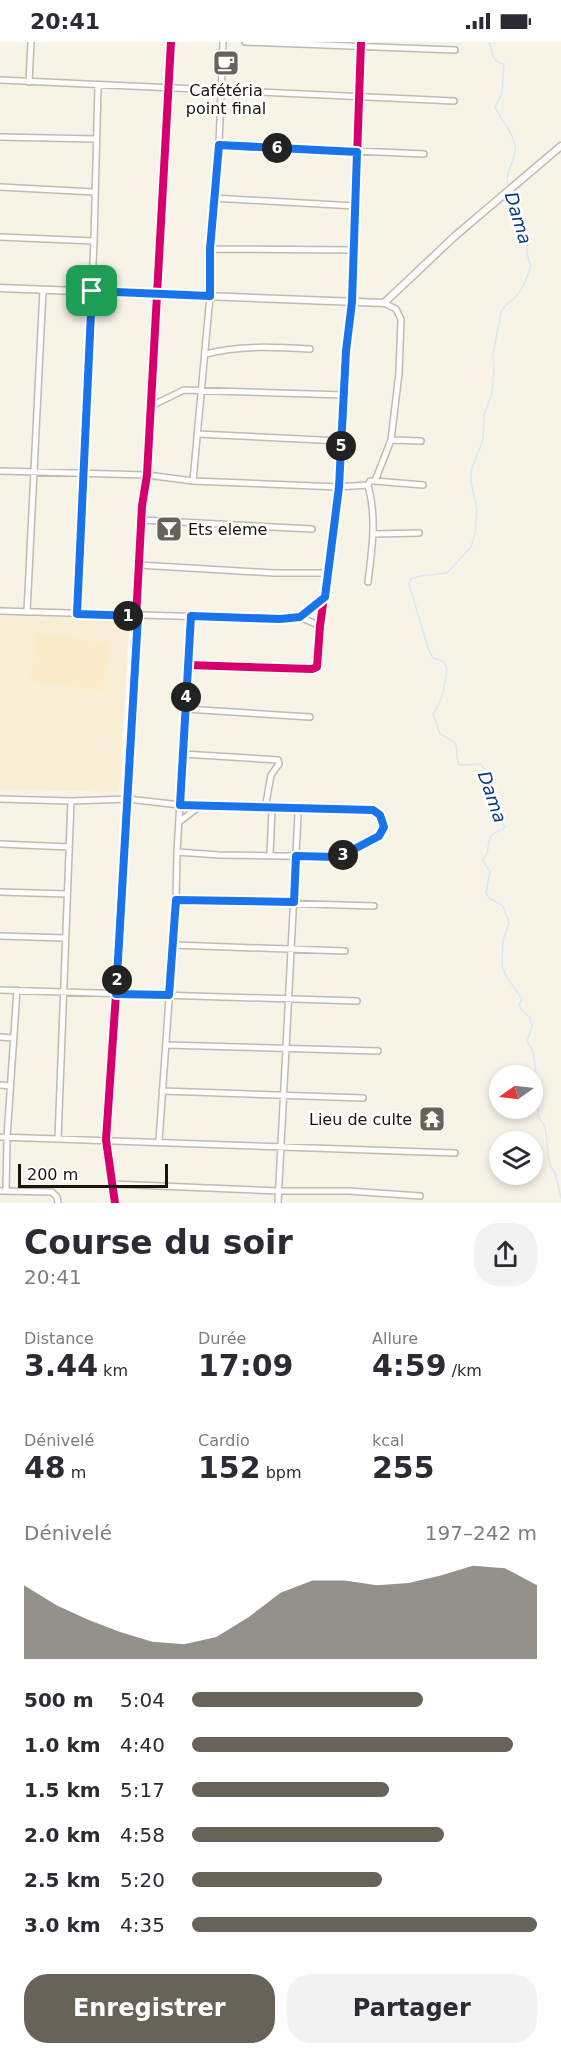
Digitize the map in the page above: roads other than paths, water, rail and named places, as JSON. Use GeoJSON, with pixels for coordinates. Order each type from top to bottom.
{"type":"FeatureCollection","features":[{"type":"Feature","properties":{"kind":"street"},"geometry":{"type":"LineString","coordinates":[[29,82],[31,42]]}},
{"type":"Feature","properties":{"kind":"street"},"geometry":{"type":"LineString","coordinates":[[115,1203],[106,1140],[128,799],[139,565],[147,475],[171,42]]}},
{"type":"Feature","properties":{"kind":"street"},"geometry":{"type":"LineString","coordinates":[[193,481],[210,296],[210,249],[219,145],[222,42]]}},
{"type":"Feature","properties":{"kind":"street"},"geometry":{"type":"LineString","coordinates":[[245,42],[361,44],[455,50]]}},
{"type":"Feature","properties":{"kind":"street"},"geometry":{"type":"LineString","coordinates":[[188,665],[315,669],[317,667],[320,626],[339,487],[346,351],[352,302],[361,44]]}},
{"type":"Feature","properties":{"kind":"street"},"geometry":{"type":"LineString","coordinates":[[0,80],[454,101]]}},
{"type":"Feature","properties":{"kind":"street"},"geometry":{"type":"LineString","coordinates":[[77,614],[94,241],[98,85]]}},
{"type":"Feature","properties":{"kind":"street"},"geometry":{"type":"LineString","coordinates":[[0,137],[96,139]]}},
{"type":"Feature","properties":{"kind":"street"},"geometry":{"type":"LineString","coordinates":[[219,145],[424,154]]}},
{"type":"Feature","properties":{"kind":"street"},"geometry":{"type":"LineString","coordinates":[[384,303],[503,194],[561,146]]}},
{"type":"Feature","properties":{"kind":"street"},"geometry":{"type":"LineString","coordinates":[[0,187],[94,192]]}},
{"type":"Feature","properties":{"kind":"street"},"geometry":{"type":"LineString","coordinates":[[213,198],[355,206]]}},
{"type":"Feature","properties":{"kind":"street"},"geometry":{"type":"LineString","coordinates":[[0,237],[94,241]]}},
{"type":"Feature","properties":{"kind":"street"},"geometry":{"type":"LineString","coordinates":[[210,249],[354,250]]}},
{"type":"Feature","properties":{"kind":"street"},"geometry":{"type":"LineString","coordinates":[[0,288],[384,303],[396,309],[401,319],[399,373],[391,440],[375,481]]}},
{"type":"Feature","properties":{"kind":"street"},"geometry":{"type":"LineString","coordinates":[[27,612],[43,290]]}},
{"type":"Feature","properties":{"kind":"street"},"geometry":{"type":"LineString","coordinates":[[206,354],[229,349],[310,349]]}},
{"type":"Feature","properties":{"kind":"street"},"geometry":{"type":"LineString","coordinates":[[151,406],[184,390],[344,395]]}},
{"type":"Feature","properties":{"kind":"street"},"geometry":{"type":"LineString","coordinates":[[197,434],[341,441]]}},
{"type":"Feature","properties":{"kind":"street"},"geometry":{"type":"LineString","coordinates":[[391,440],[421,441]]}},
{"type":"Feature","properties":{"kind":"street"},"geometry":{"type":"LineString","coordinates":[[0,471],[147,475],[193,481],[339,487],[368,485],[370,481],[423,485]]}},
{"type":"Feature","properties":{"kind":"street"},"geometry":{"type":"LineString","coordinates":[[368,485],[374,511],[374,534],[368,582]]}},
{"type":"Feature","properties":{"kind":"street"},"geometry":{"type":"LineString","coordinates":[[142,520],[312,530]]}},
{"type":"Feature","properties":{"kind":"street"},"geometry":{"type":"LineString","coordinates":[[374,534],[420,533]]}},
{"type":"Feature","properties":{"kind":"street"},"geometry":{"type":"LineString","coordinates":[[139,565],[274,573],[328,573]]}},
{"type":"Feature","properties":{"kind":"street"},"geometry":{"type":"LineString","coordinates":[[300,617],[325,597]]}},
{"type":"Feature","properties":{"kind":"street"},"geometry":{"type":"LineString","coordinates":[[0,611],[280,619],[300,617],[320,626]]}},
{"type":"Feature","properties":{"kind":"street"},"geometry":{"type":"LineString","coordinates":[[159,1141],[176,900],[191,616]]}},
{"type":"Feature","properties":{"kind":"street"},"geometry":{"type":"LineString","coordinates":[[186,709],[310,717]]}},
{"type":"Feature","properties":{"kind":"street"},"geometry":{"type":"LineString","coordinates":[[183,754],[278,760],[279,764],[270,779],[265,809]]}},
{"type":"Feature","properties":{"kind":"street"},"geometry":{"type":"LineString","coordinates":[[0,799],[71,801],[128,799],[180,805],[265,809],[373,810],[380,815],[384,827],[379,836],[338,857],[177,852]]}},
{"type":"Feature","properties":{"kind":"street"},"geometry":{"type":"LineString","coordinates":[[58,1139],[71,801]]}},
{"type":"Feature","properties":{"kind":"street"},"geometry":{"type":"LineString","coordinates":[[179,822],[200,806]]}},
{"type":"Feature","properties":{"kind":"street"},"geometry":{"type":"LineString","coordinates":[[270,855],[272,808]]}},
{"type":"Feature","properties":{"kind":"street"},"geometry":{"type":"LineString","coordinates":[[278,1203],[298,815],[296,808]]}},
{"type":"Feature","properties":{"kind":"street"},"geometry":{"type":"LineString","coordinates":[[0,844],[69,847]]}},
{"type":"Feature","properties":{"kind":"street"},"geometry":{"type":"LineString","coordinates":[[0,892],[67,894]]}},
{"type":"Feature","properties":{"kind":"street"},"geometry":{"type":"LineString","coordinates":[[176,900],[374,906]]}},
{"type":"Feature","properties":{"kind":"street"},"geometry":{"type":"LineString","coordinates":[[0,936],[65,938]]}},
{"type":"Feature","properties":{"kind":"street"},"geometry":{"type":"LineString","coordinates":[[173,945],[345,951]]}},
{"type":"Feature","properties":{"kind":"street"},"geometry":{"type":"LineString","coordinates":[[0,990],[357,1000]]}},
{"type":"Feature","properties":{"kind":"street"},"geometry":{"type":"LineString","coordinates":[[17,990],[10,1086],[3,1137],[3,1191],[52,1192],[57,1197],[58,1203]]}},
{"type":"Feature","properties":{"kind":"street"},"geometry":{"type":"LineString","coordinates":[[0,1037],[14,1038]]}},
{"type":"Feature","properties":{"kind":"street"},"geometry":{"type":"LineString","coordinates":[[165,1045],[378,1051]]}},
{"type":"Feature","properties":{"kind":"street"},"geometry":{"type":"LineString","coordinates":[[0,1085],[10,1086]]}},
{"type":"Feature","properties":{"kind":"street"},"geometry":{"type":"LineString","coordinates":[[162,1091],[363,1098]]}},
{"type":"Feature","properties":{"kind":"street"},"geometry":{"type":"LineString","coordinates":[[3,1137],[455,1153]]}},
{"type":"Feature","properties":{"kind":"street"},"geometry":{"type":"LineString","coordinates":[[112,1184],[278,1191],[349,1191],[420,1196]]}},
{"type":"Feature","properties":{"kind":"waterway","name":"Dama"},"geometry":{"type":"LineString","coordinates":[[489,42],[495,59],[504,64],[502,93],[495,107],[514,140],[514,156],[507,178],[509,189]]}},
{"type":"Feature","properties":{"kind":"waterway","name":"Dama"},"geometry":{"type":"LineString","coordinates":[[513,191],[515,196],[513,208],[525,228],[531,266],[520,291],[501,312],[493,355],[492,393],[484,416],[483,440],[471,471],[477,509],[475,533],[471,547],[447,573],[420,576],[411,579],[409,584],[428,648],[433,658],[443,661],[447,668],[441,698],[433,714],[440,734],[455,744],[459,765],[481,764],[493,789],[499,819],[505,827],[491,836],[487,854],[482,860],[490,871],[486,893],[489,898],[503,906],[509,923],[503,940],[502,966],[522,999],[519,1005],[530,1017],[532,1027],[527,1041],[533,1051],[538,1116],[545,1127],[550,1166],[555,1173],[561,1198]]}},
{"type":"Feature","properties":{"kind":"place","name":"Cafétéria point final"},"geometry":{"type":"Point","coordinates":[226,63]}},
{"type":"Feature","properties":{"kind":"place","name":"Ets eleme"},"geometry":{"type":"Point","coordinates":[169,529]}},
{"type":"Feature","properties":{"kind":"place","name":"Lieu de culte"},"geometry":{"type":"Point","coordinates":[432,1119]}}]}
